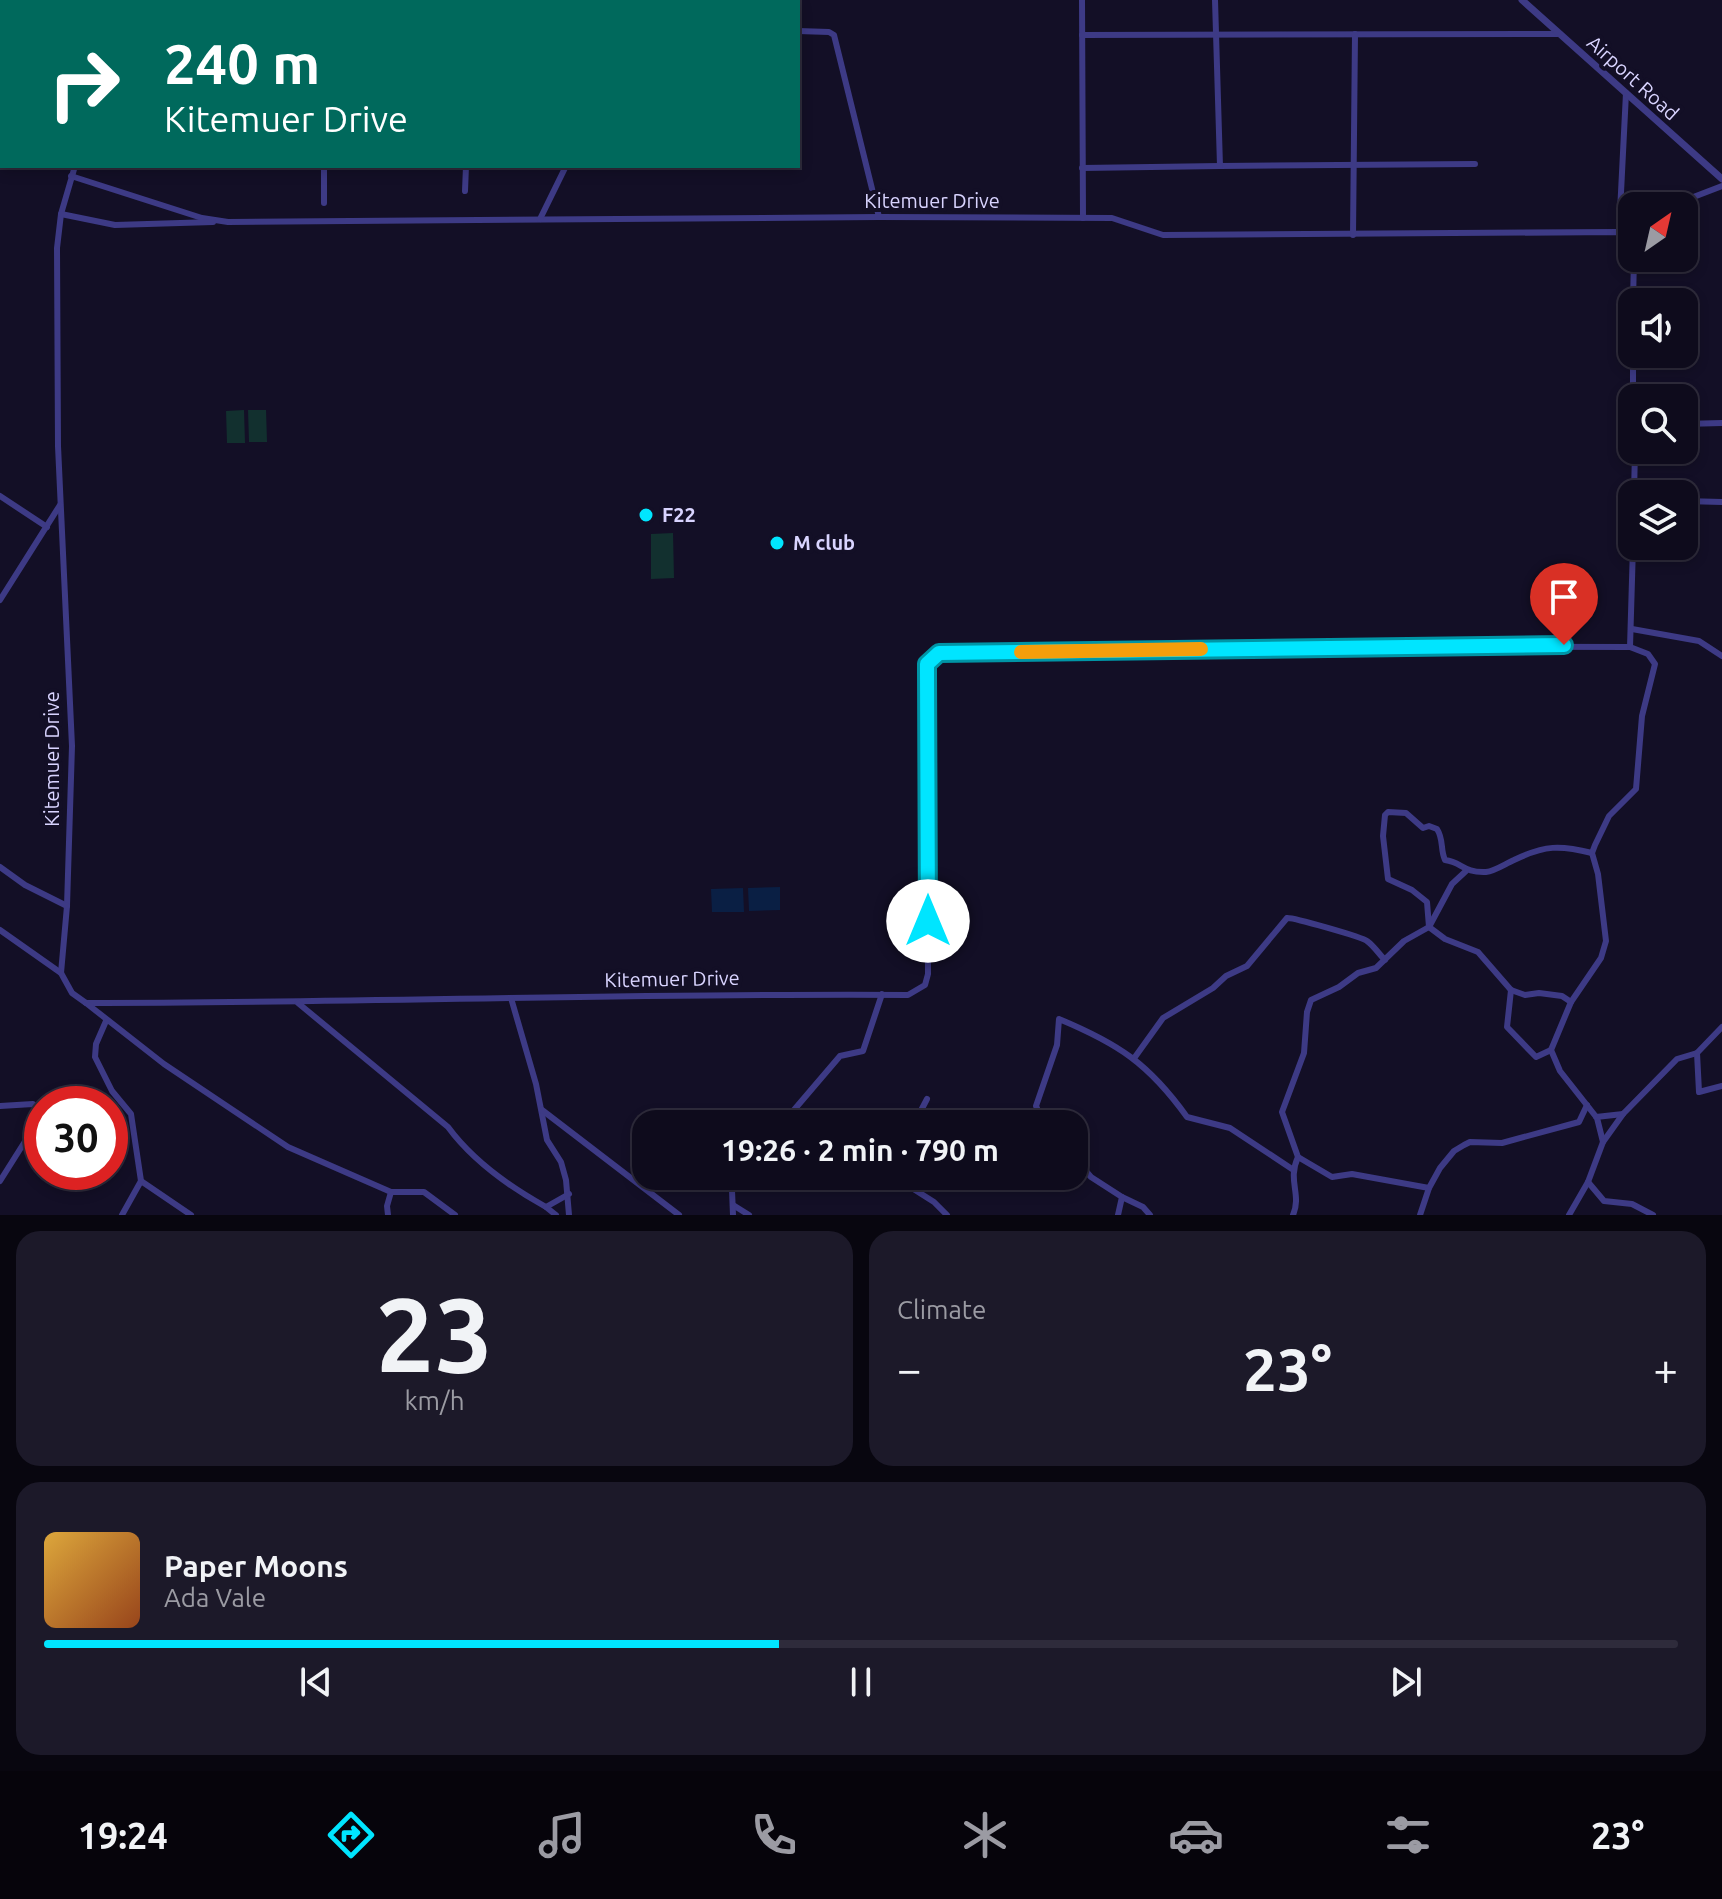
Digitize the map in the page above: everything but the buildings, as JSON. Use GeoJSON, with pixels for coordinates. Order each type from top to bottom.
{"type":"FeatureCollection","features":[{"type":"Feature","properties":{"kind":"street"},"geometry":{"type":"LineString","coordinates":[[1082,0],[1083,218]]}},
{"type":"Feature","properties":{"kind":"street"},"geometry":{"type":"LineString","coordinates":[[1215,0],[1220,166]]}},
{"type":"Feature","properties":{"kind":"street","name":"Airport Road"},"geometry":{"type":"LineString","coordinates":[[1522,0],[1722,179]]}},
{"type":"Feature","properties":{"kind":"street"},"geometry":{"type":"LineString","coordinates":[[800,31],[829,32],[834,35],[879,217]]}},
{"type":"Feature","properties":{"kind":"street"},"geometry":{"type":"LineString","coordinates":[[1353,235],[1355,34]]}},
{"type":"Feature","properties":{"kind":"street"},"geometry":{"type":"LineString","coordinates":[[1082,35],[1560,34]]}},
{"type":"Feature","properties":{"kind":"street"},"geometry":{"type":"LineString","coordinates":[[1621,192],[1626,93]]}},
{"type":"Feature","properties":{"kind":"street"},"geometry":{"type":"LineString","coordinates":[[1082,168],[1475,164]]}},
{"type":"Feature","properties":{"kind":"street"},"geometry":{"type":"LineString","coordinates":[[71,176],[74,168]]}},
{"type":"Feature","properties":{"kind":"street"},"geometry":{"type":"LineString","coordinates":[[324,168],[324,203]]}},
{"type":"Feature","properties":{"kind":"street"},"geometry":{"type":"LineString","coordinates":[[465,191],[466,168]]}},
{"type":"Feature","properties":{"kind":"street"},"geometry":{"type":"LineString","coordinates":[[540,219],[565,168]]}},
{"type":"Feature","properties":{"kind":"street","name":"Kitemuer Drive"},"geometry":{"type":"LineString","coordinates":[[61,973],[67,906],[72,746],[60,505],[57,248],[61,214],[71,176],[189,214],[228,222]]}},
{"type":"Feature","properties":{"kind":"street"},"geometry":{"type":"LineString","coordinates":[[1698,195],[1722,186]]}},
{"type":"Feature","properties":{"kind":"street","name":"Kitemuer Drive"},"geometry":{"type":"LineString","coordinates":[[61,214],[115,225],[540,219],[1112,218],[1163,235],[1618,232]]}},
{"type":"Feature","properties":{"kind":"street"},"geometry":{"type":"LineString","coordinates":[[1698,424],[1722,423]]}},
{"type":"Feature","properties":{"kind":"street"},"geometry":{"type":"LineString","coordinates":[[0,496],[47,527]]}},
{"type":"Feature","properties":{"kind":"street"},"geometry":{"type":"LineString","coordinates":[[1698,501],[1722,502]]}},
{"type":"Feature","properties":{"kind":"street"},"geometry":{"type":"LineString","coordinates":[[0,600],[60,505]]}},
{"type":"Feature","properties":{"kind":"street"},"geometry":{"type":"LineString","coordinates":[[1511,990],[1507,1027],[1536,1057],[1551,1050],[1571,1002],[1601,958],[1606,941],[1598,874],[1592,853],[1609,816],[1636,789],[1642,716],[1655,664],[1648,654],[1630,647],[1633,560]]}},
{"type":"Feature","properties":{"kind":"street"},"geometry":{"type":"LineString","coordinates":[[1632,629],[1699,641],[1722,656]]}},
{"type":"Feature","properties":{"kind":"street","name":"Kitemuer Drive"},"geometry":{"type":"LineString","coordinates":[[86,1003],[908,995],[925,985],[928,974],[927,664],[939,653],[1346,646],[1630,647]]}},
{"type":"Feature","properties":{"kind":"street"},"geometry":{"type":"LineString","coordinates":[[1571,1002],[1562,996],[1525,995],[1511,990],[1478,952],[1445,939],[1429,927],[1427,902],[1412,890],[1388,879],[1383,836],[1385,813],[1406,813],[1423,828],[1429,826],[1437,829],[1443,838],[1445,860],[1453,861],[1466,871],[1489,872],[1522,856],[1554,846],[1592,853]]}},
{"type":"Feature","properties":{"kind":"street"},"geometry":{"type":"LineString","coordinates":[[0,867],[25,885],[67,906]]}},
{"type":"Feature","properties":{"kind":"street"},"geometry":{"type":"LineString","coordinates":[[1429,1188],[1352,1174],[1332,1177],[1298,1157],[1282,1112],[1304,1053],[1311,1000],[1339,987],[1358,973],[1376,968],[1404,941],[1429,927],[1452,884],[1466,871]]}},
{"type":"Feature","properties":{"kind":"street"},"geometry":{"type":"LineString","coordinates":[[1135,1057],[1163,1018],[1213,988],[1226,976],[1247,966],[1287,918],[1295,917],[1314,926],[1366,939],[1385,960]]}},
{"type":"Feature","properties":{"kind":"street"},"geometry":{"type":"LineString","coordinates":[[0,930],[61,973],[72,993],[106,1021],[288,1147],[391,1192],[424,1192],[455,1215]]}},
{"type":"Feature","properties":{"kind":"street"},"geometry":{"type":"LineString","coordinates":[[794,1110],[840,1056],[863,1051],[872,1033],[882,994]]}},
{"type":"Feature","properties":{"kind":"street"},"geometry":{"type":"LineString","coordinates":[[511,998],[542,1110],[547,1140],[561,1162],[569,1194],[569,1215]]}},
{"type":"Feature","properties":{"kind":"street"},"geometry":{"type":"LineString","coordinates":[[298,1003],[448,1127],[471,1154],[516,1190],[556,1215]]}},
{"type":"Feature","properties":{"kind":"street"},"geometry":{"type":"LineString","coordinates":[[1038,1110],[1036,1106],[1057,1045],[1059,1019],[1096,1034],[1135,1057],[1173,1097],[1187,1117],[1230,1128],[1292,1169]]}},
{"type":"Feature","properties":{"kind":"street"},"geometry":{"type":"LineString","coordinates":[[106,1021],[96,1044],[95,1057],[112,1091],[131,1114],[141,1181],[122,1215]]}},
{"type":"Feature","properties":{"kind":"street"},"geometry":{"type":"LineString","coordinates":[[1569,1215],[1588,1182],[1603,1142],[1623,1114],[1677,1059],[1697,1053],[1722,1027]]}},
{"type":"Feature","properties":{"kind":"street"},"geometry":{"type":"LineString","coordinates":[[1551,1050],[1560,1071],[1596,1117],[1603,1142]]}},
{"type":"Feature","properties":{"kind":"street"},"geometry":{"type":"LineString","coordinates":[[1697,1053],[1699,1092],[1722,1086]]}},
{"type":"Feature","properties":{"kind":"street"},"geometry":{"type":"LineString","coordinates":[[921,1110],[927,1099]]}},
{"type":"Feature","properties":{"kind":"street"},"geometry":{"type":"LineString","coordinates":[[0,1106],[33,1104],[41,1116],[0,1181]]}},
{"type":"Feature","properties":{"kind":"street"},"geometry":{"type":"LineString","coordinates":[[1420,1215],[1429,1188],[1454,1151],[1470,1142],[1502,1143],[1579,1122],[1587,1105]]}},
{"type":"Feature","properties":{"kind":"street"},"geometry":{"type":"LineString","coordinates":[[542,1110],[679,1215]]}},
{"type":"Feature","properties":{"kind":"street"},"geometry":{"type":"LineString","coordinates":[[1596,1117],[1623,1114]]}},
{"type":"Feature","properties":{"kind":"street"},"geometry":{"type":"LineString","coordinates":[[1293,1215],[1297,1207],[1292,1169],[1298,1157]]}},
{"type":"Feature","properties":{"kind":"street"},"geometry":{"type":"LineString","coordinates":[[1088,1173],[1143,1207],[1150,1215]]}},
{"type":"Feature","properties":{"kind":"street"},"geometry":{"type":"LineString","coordinates":[[141,1181],[191,1215]]}},
{"type":"Feature","properties":{"kind":"street"},"geometry":{"type":"LineString","coordinates":[[1588,1182],[1604,1201],[1632,1204],[1653,1215]]}},
{"type":"Feature","properties":{"kind":"street"},"geometry":{"type":"LineString","coordinates":[[733,1215],[734,1190]]}},
{"type":"Feature","properties":{"kind":"street"},"geometry":{"type":"LineString","coordinates":[[915,1190],[947,1215]]}},
{"type":"Feature","properties":{"kind":"street"},"geometry":{"type":"LineString","coordinates":[[388,1215],[391,1192]]}},
{"type":"Feature","properties":{"kind":"street"},"geometry":{"type":"LineString","coordinates":[[546,1207],[569,1194]]}},
{"type":"Feature","properties":{"kind":"street"},"geometry":{"type":"LineString","coordinates":[[1118,1215],[1122,1197]]}},
{"type":"Feature","properties":{"kind":"street"},"geometry":{"type":"LineString","coordinates":[[733,1205],[749,1215]]}},
{"type":"Feature","properties":{"kind":"green space"},"geometry":{"type":"Polygon","coordinates":[[[244,410],[245,443],[227,443],[226,411],[244,410]]]}},
{"type":"Feature","properties":{"kind":"green space"},"geometry":{"type":"Polygon","coordinates":[[[248,410],[266,410],[267,442],[249,442],[248,410]]]}},
{"type":"Feature","properties":{"kind":"green space"},"geometry":{"type":"Polygon","coordinates":[[[673,533],[674,578],[651,579],[651,534],[673,533]]]}},
{"type":"Feature","properties":{"kind":"water"},"geometry":{"type":"Polygon","coordinates":[[[780,887],[780,910],[749,911],[748,888],[780,887]]]}},
{"type":"Feature","properties":{"kind":"water"},"geometry":{"type":"Polygon","coordinates":[[[743,888],[744,912],[712,912],[711,889],[743,888]]]}},
{"type":"Feature","properties":{"kind":"slow traffic"},"geometry":{"type":"LineString","coordinates":[[1021,652],[1201,649]]}},
{"type":"Feature","properties":{"kind":"place","name":"F22"},"geometry":{"type":"Point","coordinates":[646,515]}},
{"type":"Feature","properties":{"kind":"place","name":"M club"},"geometry":{"type":"Point","coordinates":[777,543]}},
{"type":"Feature","properties":{"kind":"route"},"geometry":{"type":"LineString","coordinates":[[928,921],[927,664],[939,653],[1564,645]]}}]}
